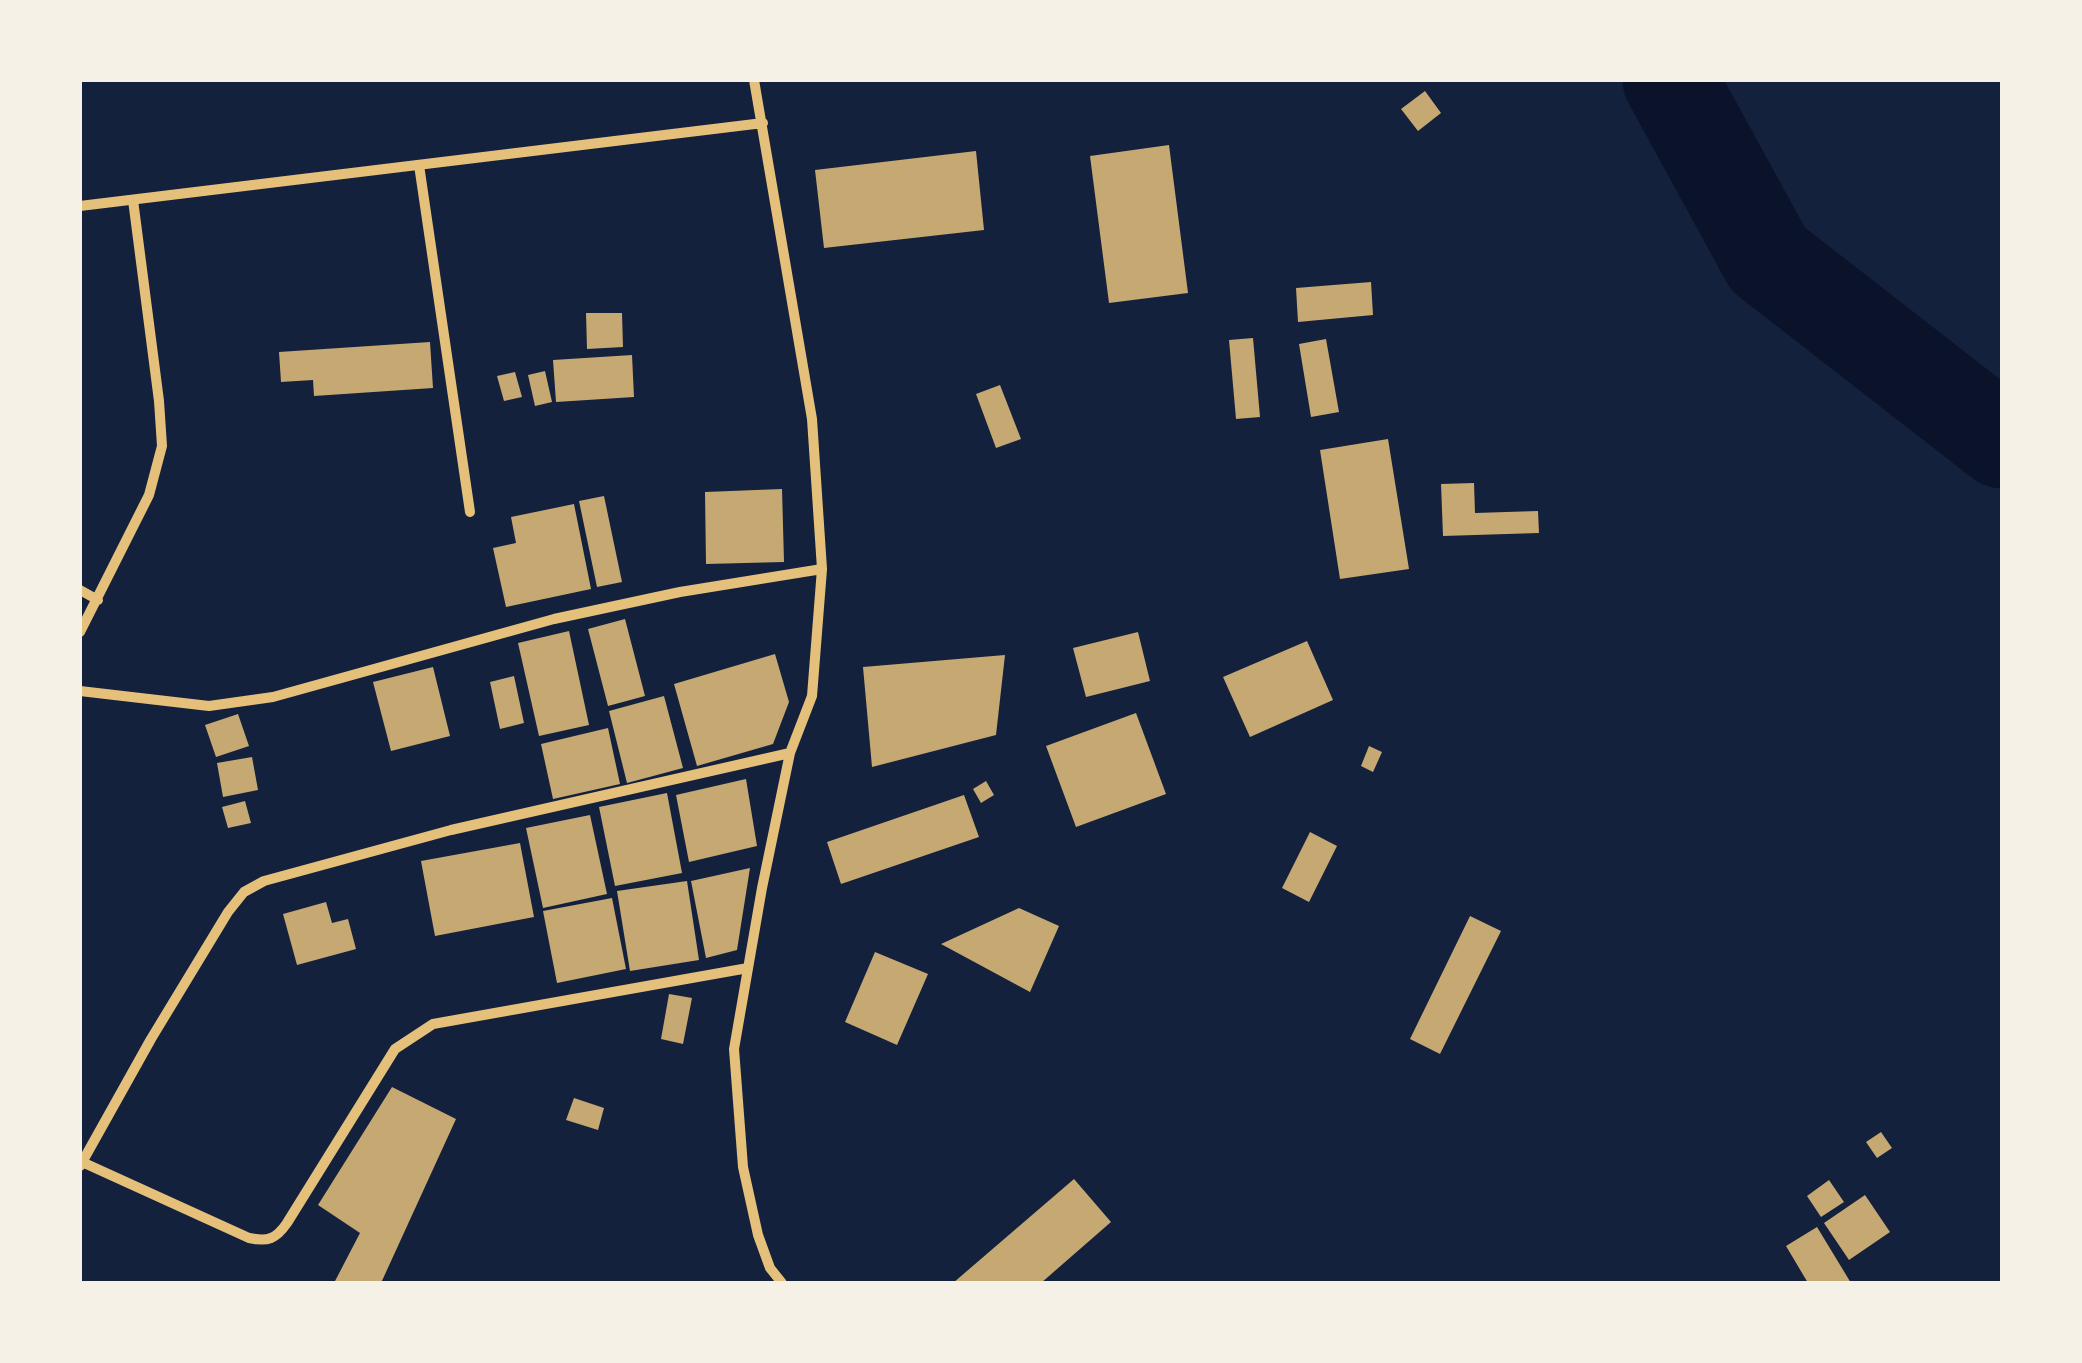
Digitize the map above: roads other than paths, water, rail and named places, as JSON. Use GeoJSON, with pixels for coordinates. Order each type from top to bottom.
{"type":"FeatureCollection","features":[{"type":"Feature","properties":{"kind":"street"},"geometry":{"type":"LineString","coordinates":[[754,80],[812,419],[822,569],[812,696],[790,753],[734,1049],[743,1167],[758,1236],[770,1268],[782,1283]]}},
{"type":"Feature","properties":{"kind":"street"},"geometry":{"type":"LineString","coordinates":[[80,206],[764,123]]}},
{"type":"Feature","properties":{"kind":"street"},"geometry":{"type":"LineString","coordinates":[[418,166],[470,512]]}},
{"type":"Feature","properties":{"kind":"street"},"geometry":{"type":"LineString","coordinates":[[80,632],[149,495],[162,446],[160,402],[133,200]]}},
{"type":"Feature","properties":{"kind":"street"},"geometry":{"type":"LineString","coordinates":[[80,690],[209,706],[273,697],[554,619],[680,592],[822,569]]}},
{"type":"Feature","properties":{"kind":"street"},"geometry":{"type":"LineString","coordinates":[[80,590],[98,600]]}},
{"type":"Feature","properties":{"kind":"street"},"geometry":{"type":"LineString","coordinates":[[748,968],[433,1024],[412,1035],[395,1049],[287,1223],[277,1236],[264,1241],[249,1238],[81,1164],[151,1039],[244,892],[264,881],[450,830],[790,753]]}},
{"type":"Feature","properties":{"kind":"waterway"},"geometry":{"type":"LineString","coordinates":[[1670,80],[1768,259],[2002,441]]}}]}
